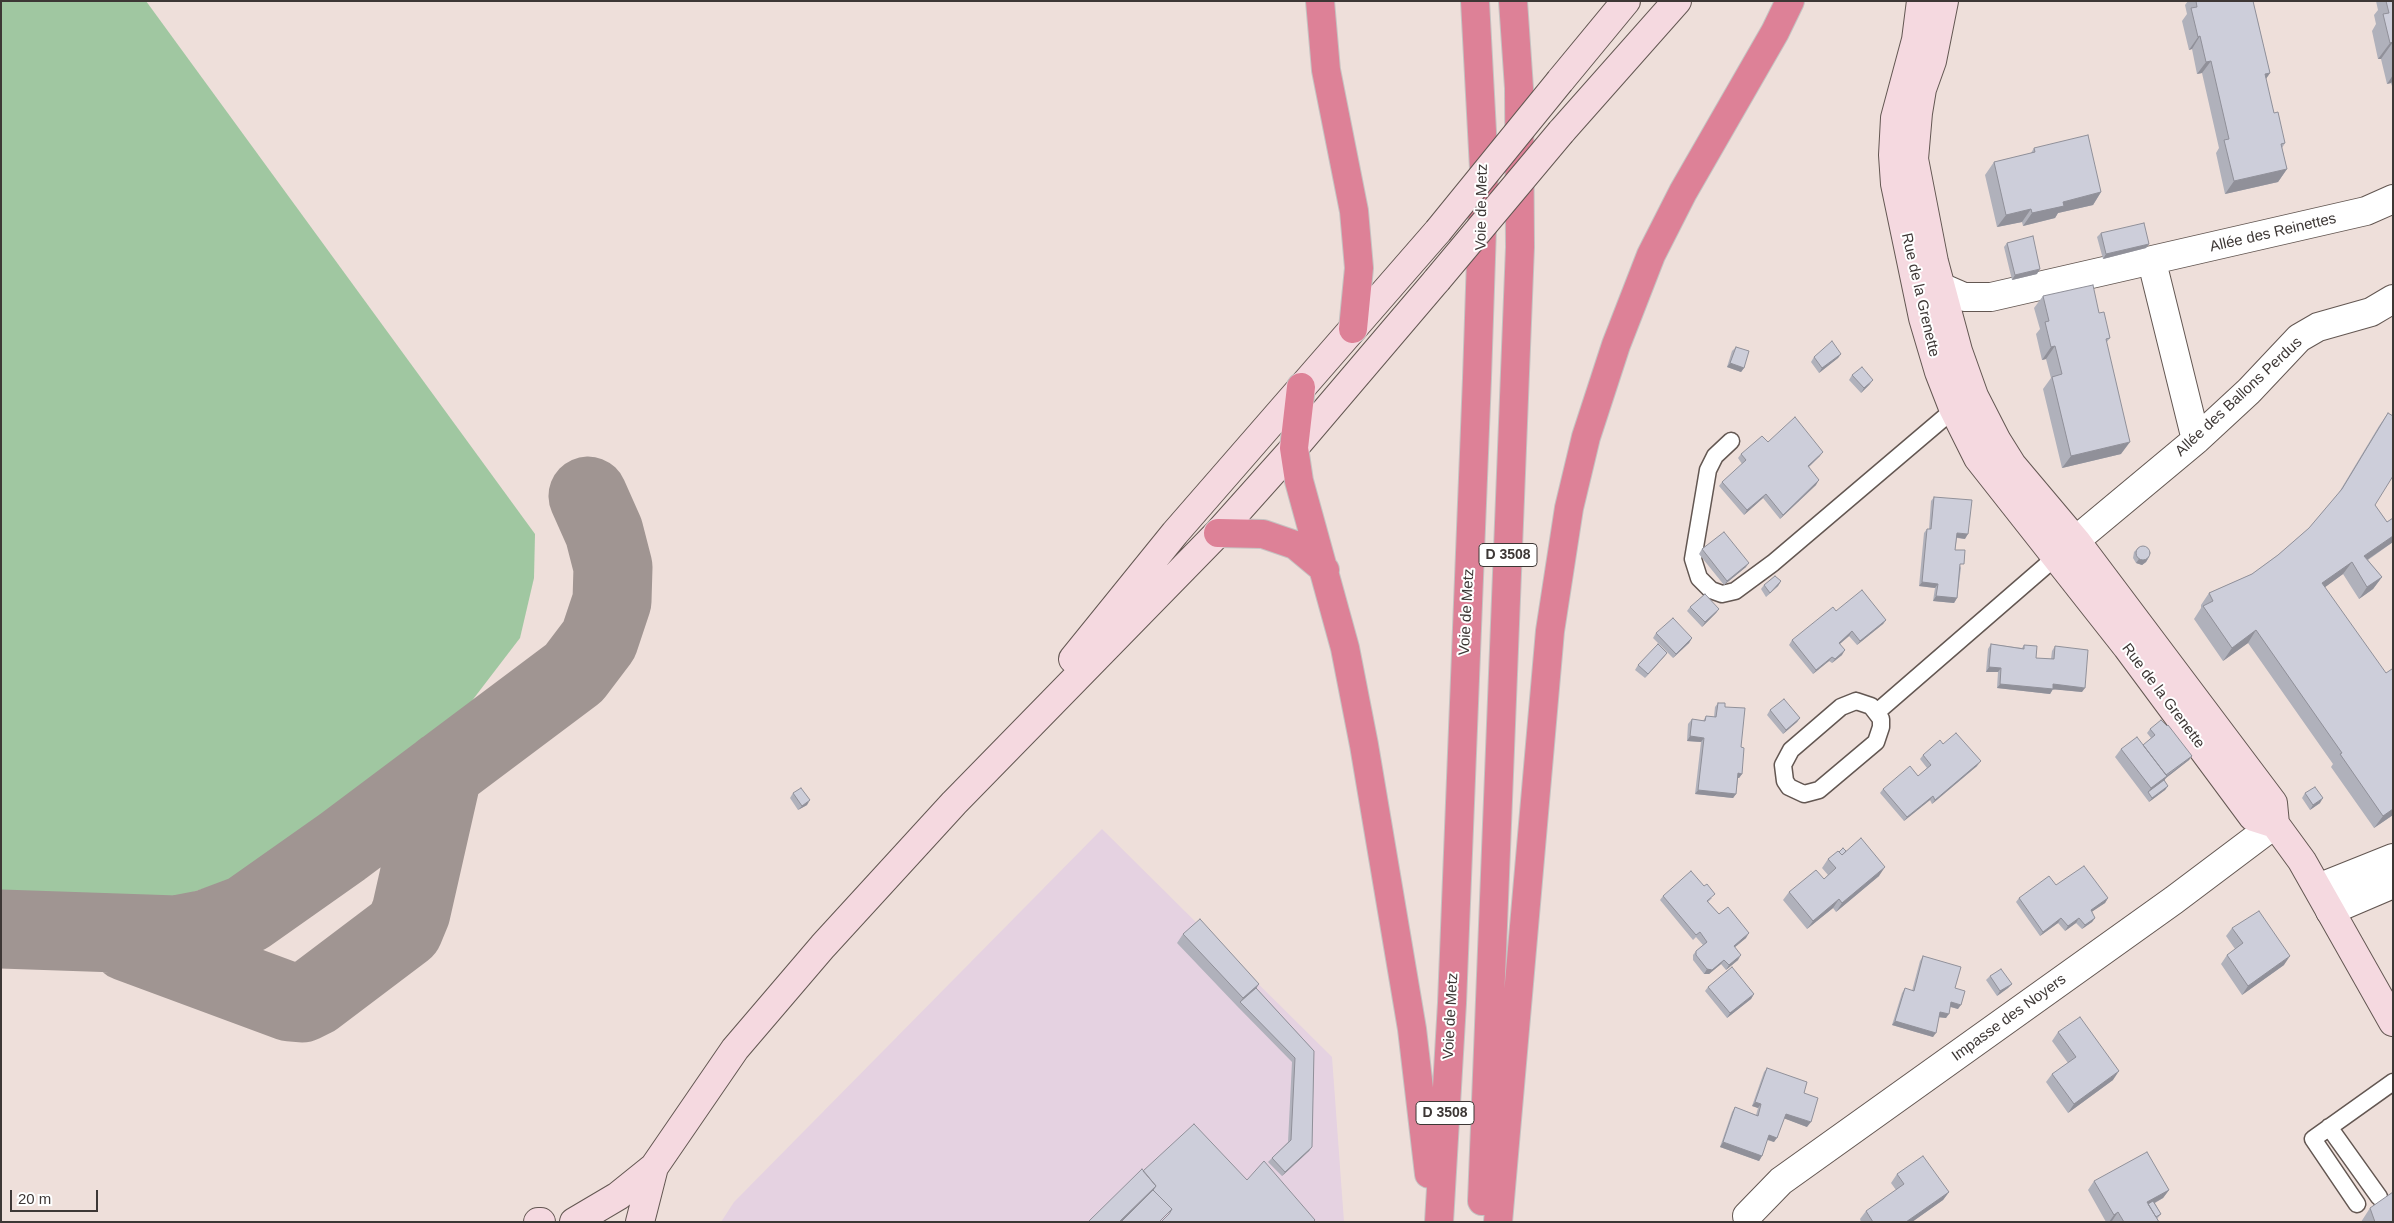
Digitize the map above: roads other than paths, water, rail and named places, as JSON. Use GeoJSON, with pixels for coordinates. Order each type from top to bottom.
{"type":"FeatureCollection","features":[{"type":"Feature","properties":{"kind":"highway"},"geometry":{"type":"LineString","coordinates":[[1320,1],[1326,70],[1354,211],[1359,268],[1353,329]]}},
{"type":"Feature","properties":{"kind":"highway","name":"Voie de Metz"},"geometry":{"type":"LineString","coordinates":[[1439,1222],[1452,1003],[1480,308],[1484,169],[1475,1]]}},
{"type":"Feature","properties":{"kind":"highway","name":"D 3508"},"geometry":{"type":"LineString","coordinates":[[1482,1222],[1520,247],[1519,88],[1513,1]]}},
{"type":"Feature","properties":{"kind":"highway"},"geometry":{"type":"LineString","coordinates":[[1498,1222],[1550,631],[1569,508],[1586,437],[1619,336],[1651,255],[1682,192],[1775,32],[1790,1]]}},
{"type":"Feature","properties":{"kind":"highway"},"geometry":{"type":"LineString","coordinates":[[1301,387],[1294,448],[1299,481],[1326,570],[1345,648],[1364,745],[1408,1009],[1434,1222]]}},
{"type":"Feature","properties":{"kind":"highway"},"geometry":{"type":"LineString","coordinates":[[1218,533],[1263,534],[1295,545],[1326,570]]}},
{"type":"Feature","properties":{"kind":"main road"},"geometry":{"type":"LineString","coordinates":[[954,803],[1175,533],[1438,231],[1626,1]]}},
{"type":"Feature","properties":{"kind":"main road"},"geometry":{"type":"LineString","coordinates":[[574,1222],[618,1196],[654,1167],[689,1113],[756,1023],[823,946],[954,803],[1218,533],[1294,448],[1561,132],[1677,1]]}},
{"type":"Feature","properties":{"kind":"main road","name":"Rue de la Grenette"},"geometry":{"type":"LineString","coordinates":[[1921,1],[1916,40],[1895,118],[1893,155],[1895,184],[1923,318],[1937,366],[1964,402]]}},
{"type":"Feature","properties":{"kind":"main road","name":"Rue de la Grenette"},"geometry":{"type":"LineString","coordinates":[[1944,1],[1932,61],[1922,89],[1914,159],[1932,253],[1958,351],[1964,402],[1978,458],[2066,549],[2253,817],[2276,824]]}},
{"type":"Feature","properties":{"kind":"main road"},"geometry":{"type":"LineString","coordinates":[[2276,824],[2324,900],[2393,1022]]}},
{"type":"Feature","properties":{"kind":"main road"},"geometry":{"type":"LineString","coordinates":[[640,1222],[654,1167]]}},
{"type":"Feature","properties":{"kind":"street","name":"Allée des Reinettes"},"geometry":{"type":"LineString","coordinates":[[1941,287],[1964,297],[1992,297],[2152,262],[2366,211],[2393,198]]}},
{"type":"Feature","properties":{"kind":"street"},"geometry":{"type":"LineString","coordinates":[[2152,262],[2196,440]]}},
{"type":"Feature","properties":{"kind":"street","name":"Allée des Ballons Perdus"},"geometry":{"type":"LineString","coordinates":[[2066,549],[2196,440],[2249,391],[2299,338],[2318,327],[2371,312],[2393,299]]}},
{"type":"Feature","properties":{"kind":"street","name":"Impasse des Noyers"},"geometry":{"type":"LineString","coordinates":[[1747,1216],[1781,1180],[2174,900],[2276,824]]}},
{"type":"Feature","properties":{"kind":"street"},"geometry":{"type":"LineString","coordinates":[[2324,900],[2393,858]]}},
{"type":"Feature","properties":{"kind":"street"},"geometry":{"type":"LineString","coordinates":[[2324,900],[2393,884]]}},
{"type":"Feature","properties":{"kind":"lane"},"geometry":{"type":"LineString","coordinates":[[1731,441],[1715,456],[1708,470],[1693,559],[1699,578],[1711,590],[1722,594],[1735,591],[1773,563],[1964,402]]}},
{"type":"Feature","properties":{"kind":"lane"},"geometry":{"type":"LineString","coordinates":[[1877,712],[2066,549]]}},
{"type":"Feature","properties":{"kind":"lane"},"geometry":{"type":"LineString","coordinates":[[1848,703],[1864,703],[1877,712],[1881,727],[1876,742],[1819,790],[1804,794],[1789,787],[1782,773],[1783,765],[1791,750],[1848,703]]}},
{"type":"Feature","properties":{"kind":"lane"},"geometry":{"type":"LineString","coordinates":[[2357,1204],[2312,1139],[2393,1082]]}},
{"type":"Feature","properties":{"kind":"lane"},"geometry":{"type":"LineString","coordinates":[[2329,1127],[2379,1197]]}}]}
